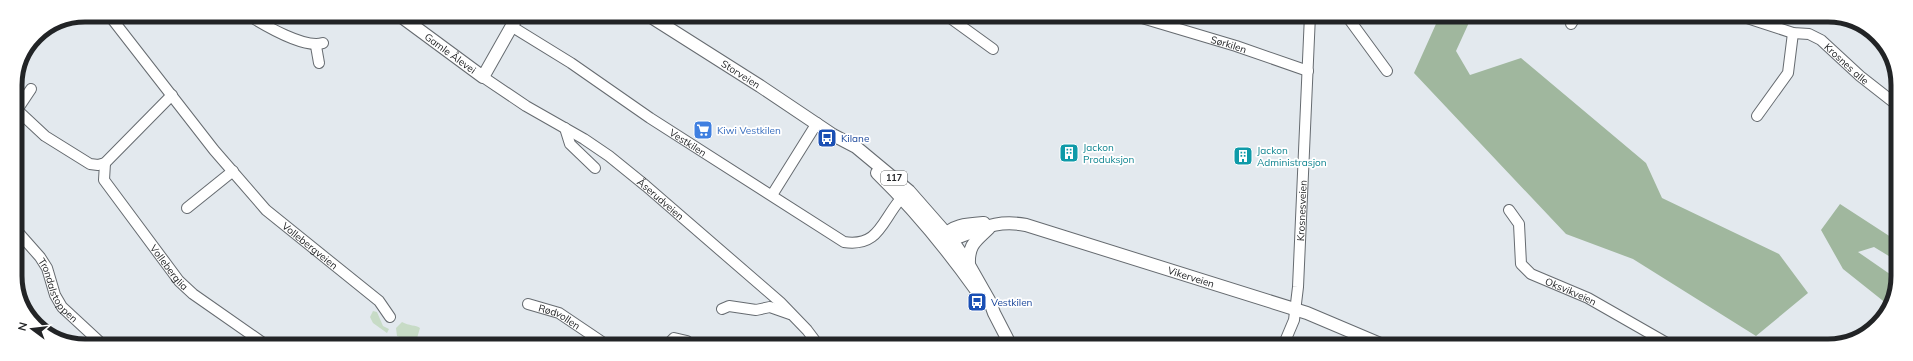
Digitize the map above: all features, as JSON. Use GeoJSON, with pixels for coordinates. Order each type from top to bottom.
{"type":"FeatureCollection","features":[{"type":"Feature","properties":{"kind":"main road","name":"Gamle Ålevei"},"geometry":{"type":"LineString","coordinates":[[408,22],[483,77],[514,22]]}},
{"type":"Feature","properties":{"kind":"main road","name":"Storveien"},"geometry":{"type":"LineString","coordinates":[[659,22],[833,135],[852,153],[870,166],[902,198],[946,238]]}},
{"type":"Feature","properties":{"kind":"main road","name":"Vikerveien"},"geometry":{"type":"LineString","coordinates":[[946,238],[993,224],[1010,223],[1026,225],[1296,310],[1368,339]]}},
{"type":"Feature","properties":{"kind":"main road"},"geometry":{"type":"LineString","coordinates":[[969,265],[972,246],[993,224]]}},
{"type":"Feature","properties":{"kind":"main road","name":"117"},"geometry":{"type":"LineString","coordinates":[[946,238],[969,265],[990,302],[1007,339]]}},
{"type":"Feature","properties":{"kind":"main road","name":"117"},"geometry":{"type":"LineString","coordinates":[[946,238],[985,304],[994,313]]}},
{"type":"Feature","properties":{"kind":"street","name":"Vollebergveien"},"geometry":{"type":"LineString","coordinates":[[115,22],[232,171],[266,210],[379,301],[390,317]]}},
{"type":"Feature","properties":{"kind":"street"},"geometry":{"type":"LineString","coordinates":[[261,22],[281,33],[319,45],[319,64]]}},
{"type":"Feature","properties":{"kind":"street"},"geometry":{"type":"LineString","coordinates":[[956,22],[993,49]]}},
{"type":"Feature","properties":{"kind":"street","name":"Sørkilen"},"geometry":{"type":"LineString","coordinates":[[1161,22],[1308,71]]}},
{"type":"Feature","properties":{"kind":"street","name":"Krosnesveien"},"geometry":{"type":"LineString","coordinates":[[1286,339],[1296,310],[1301,252],[1310,22]]}},
{"type":"Feature","properties":{"kind":"street"},"geometry":{"type":"LineString","coordinates":[[1350,22],[1387,71]]}},
{"type":"Feature","properties":{"kind":"street","name":"Krosnes alle"},"geometry":{"type":"LineString","coordinates":[[1760,22],[1793,33],[1809,34],[1821,40],[1860,76],[1891,100]]}},
{"type":"Feature","properties":{"kind":"street","name":"Vestkilen"},"geometry":{"type":"LineString","coordinates":[[511,26],[571,64],[650,118],[772,195],[834,238],[852,243],[861,243],[868,240],[877,232],[899,201]]}},
{"type":"Feature","properties":{"kind":"street"},"geometry":{"type":"LineString","coordinates":[[1757,116],[1788,73],[1793,33]]}},
{"type":"Feature","properties":{"kind":"street","name":"Åserudveien"},"geometry":{"type":"LineString","coordinates":[[483,77],[526,106],[565,128],[609,156],[765,288],[793,315],[813,339]]}},
{"type":"Feature","properties":{"kind":"street"},"geometry":{"type":"LineString","coordinates":[[22,101],[31,89]]}},
{"type":"Feature","properties":{"kind":"street"},"geometry":{"type":"LineString","coordinates":[[98,164],[172,95]]}},
{"type":"Feature","properties":{"kind":"street"},"geometry":{"type":"LineString","coordinates":[[22,114],[46,136],[98,164],[104,180]]}},
{"type":"Feature","properties":{"kind":"street"},"geometry":{"type":"LineString","coordinates":[[772,195],[817,124]]}},
{"type":"Feature","properties":{"kind":"street"},"geometry":{"type":"LineString","coordinates":[[565,128],[570,144],[595,168]]}},
{"type":"Feature","properties":{"kind":"street","name":"Volleberglia"},"geometry":{"type":"LineString","coordinates":[[98,164],[104,180],[179,281],[192,294],[257,339]]}},
{"type":"Feature","properties":{"kind":"street"},"geometry":{"type":"LineString","coordinates":[[187,208],[232,171]]}},
{"type":"Feature","properties":{"kind":"street","name":"Oksvikveien"},"geometry":{"type":"LineString","coordinates":[[1509,210],[1519,224],[1522,264],[1530,274],[1588,298],[1660,339]]}},
{"type":"Feature","properties":{"kind":"street","name":"Trondalstoppen"},"geometry":{"type":"LineString","coordinates":[[22,237],[40,257],[47,268],[55,295],[62,307],[97,339]]}},
{"type":"Feature","properties":{"kind":"street","name":"Rødvollen"},"geometry":{"type":"LineString","coordinates":[[528,304],[559,313],[598,339]]}},
{"type":"Feature","properties":{"kind":"street"},"geometry":{"type":"LineString","coordinates":[[722,309],[729,306],[756,310],[773,308],[793,315]]}},
{"type":"Feature","properties":{"kind":"green space"},"geometry":{"type":"Polygon","coordinates":[[[1437,22],[1469,22],[1456,51],[1470,75],[1521,58],[1646,163],[1662,198],[1779,254],[1808,293],[1756,336],[1633,259],[1566,234],[1414,73],[1437,22]]]}},
{"type":"Feature","properties":{"kind":"green space"},"geometry":{"type":"Polygon","coordinates":[[[1840,204],[1891,237],[1891,257],[1874,247],[1858,252],[1891,275],[1888,296],[1885,302],[1843,269],[1821,230],[1840,204]]]}},
{"type":"Feature","properties":{"kind":"green space"},"geometry":{"type":"Polygon","coordinates":[[[373,311],[377,312],[383,326],[389,329],[387,333],[373,323],[370,317],[373,311]]]}},
{"type":"Feature","properties":{"kind":"green space"},"geometry":{"type":"Polygon","coordinates":[[[402,322],[420,328],[417,339],[404,339],[397,336],[396,328],[402,322]]]}},
{"type":"Feature","properties":{"kind":"place","name":"Kiwi Vestkilen"},"geometry":{"type":"Point","coordinates":[703,130]}},
{"type":"Feature","properties":{"kind":"place","name":"Kilane"},"geometry":{"type":"Point","coordinates":[827,138]}},
{"type":"Feature","properties":{"kind":"place","name":"Jackon Produksjon"},"geometry":{"type":"Point","coordinates":[1069,153]}},
{"type":"Feature","properties":{"kind":"place","name":"Jackon Administrasjon"},"geometry":{"type":"Point","coordinates":[1243,156]}},
{"type":"Feature","properties":{"kind":"place","name":"Vestkilen"},"geometry":{"type":"Point","coordinates":[977,302]}}]}
